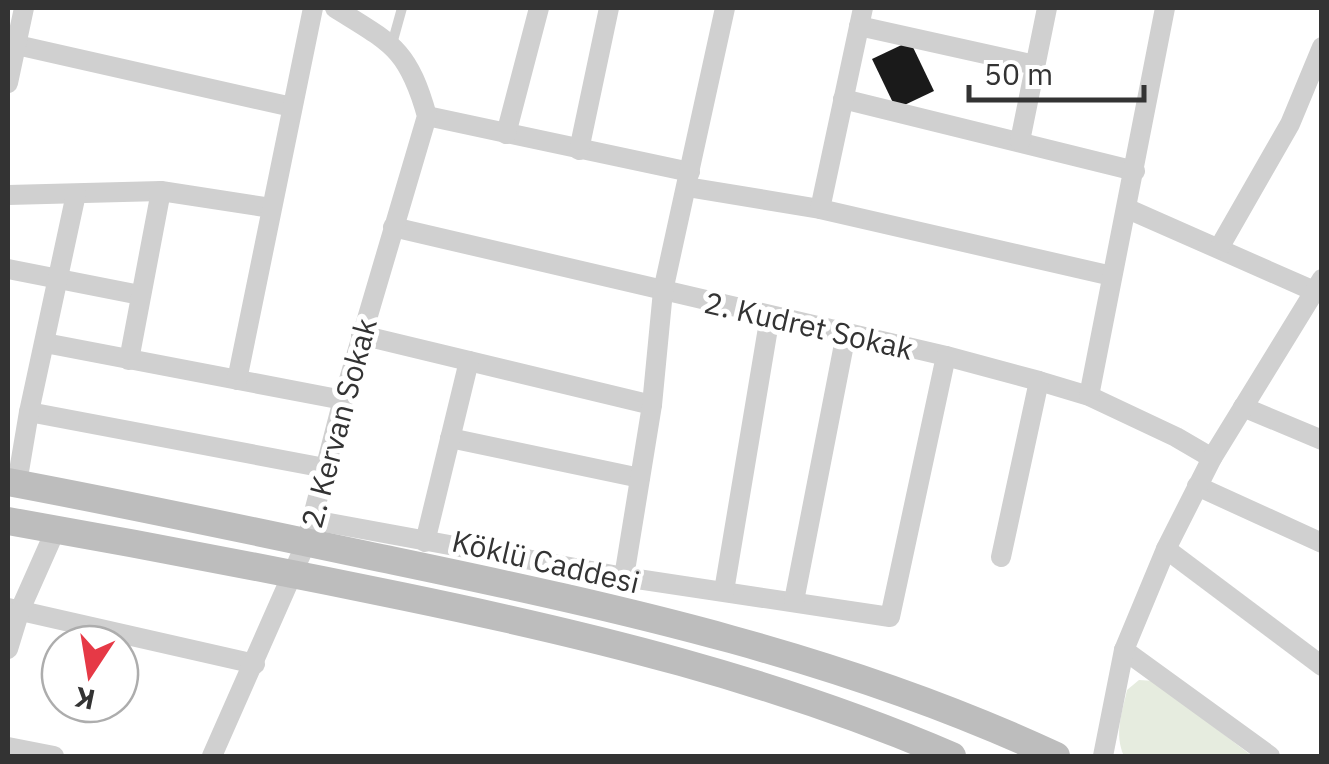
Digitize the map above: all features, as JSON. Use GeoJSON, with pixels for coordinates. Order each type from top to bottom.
{"type":"FeatureCollection","features":[{"type":"Feature","properties":{"kind":"main road","name":"Köklü Caddesi"},"geometry":{"type":"LineString","coordinates":[[12,483],[310,531],[707,632],[863,677],[1056,756]]}},
{"type":"Feature","properties":{"kind":"main road"},"geometry":{"type":"LineString","coordinates":[[8,521],[293,574],[539,625],[682,660],[815,702],[952,756]]}},
{"type":"Feature","properties":{"kind":"street"},"geometry":{"type":"LineString","coordinates":[[8,82],[11,44],[24,8]]}},
{"type":"Feature","properties":{"kind":"street"},"geometry":{"type":"LineString","coordinates":[[237,380],[313,8]]}},
{"type":"Feature","properties":{"kind":"street"},"geometry":{"type":"LineString","coordinates":[[335,8],[392,44],[417,79],[426,116],[1112,276]]}},
{"type":"Feature","properties":{"kind":"street"},"geometry":{"type":"LineString","coordinates":[[506,134],[539,8]]}},
{"type":"Feature","properties":{"kind":"street"},"geometry":{"type":"LineString","coordinates":[[579,150],[609,8]]}},
{"type":"Feature","properties":{"kind":"street"},"geometry":{"type":"LineString","coordinates":[[624,577],[652,405],[663,291],[725,8]]}},
{"type":"Feature","properties":{"kind":"street"},"geometry":{"type":"LineString","coordinates":[[1020,141],[1047,8]]}},
{"type":"Feature","properties":{"kind":"street"},"geometry":{"type":"LineString","coordinates":[[1090,396],[1165,8]]}},
{"type":"Feature","properties":{"kind":"street"},"geometry":{"type":"LineString","coordinates":[[820,209],[861,16],[1035,65]]}},
{"type":"Feature","properties":{"kind":"street"},"geometry":{"type":"LineString","coordinates":[[11,44],[292,107]]}},
{"type":"Feature","properties":{"kind":"street"},"geometry":{"type":"LineString","coordinates":[[1220,248],[1290,124],[1322,48]]}},
{"type":"Feature","properties":{"kind":"street"},"geometry":{"type":"LineString","coordinates":[[843,99],[1135,171]]}},
{"type":"Feature","properties":{"kind":"street","name":"2. Kervan Sokak"},"geometry":{"type":"LineString","coordinates":[[212,756],[310,531],[361,335],[426,116]]}},
{"type":"Feature","properties":{"kind":"street"},"geometry":{"type":"LineString","coordinates":[[8,195],[161,191],[271,208]]}},
{"type":"Feature","properties":{"kind":"street"},"geometry":{"type":"LineString","coordinates":[[129,360],[161,191]]}},
{"type":"Feature","properties":{"kind":"street"},"geometry":{"type":"LineString","coordinates":[[12,483],[76,194]]}},
{"type":"Feature","properties":{"kind":"street"},"geometry":{"type":"LineString","coordinates":[[1104,756],[1124,650],[1166,548],[1212,458],[1318,285],[1128,209]]}},
{"type":"Feature","properties":{"kind":"street","name":"2. Kudret Sokak"},"geometry":{"type":"LineString","coordinates":[[393,227],[946,356],[1090,396],[1212,458]]}},
{"type":"Feature","properties":{"kind":"street"},"geometry":{"type":"LineString","coordinates":[[8,269],[140,295]]}},
{"type":"Feature","properties":{"kind":"street"},"geometry":{"type":"LineString","coordinates":[[1301,312],[1322,320]]}},
{"type":"Feature","properties":{"kind":"street"},"geometry":{"type":"LineString","coordinates":[[724,591],[770,316]]}},
{"type":"Feature","properties":{"kind":"street"},"geometry":{"type":"LineString","coordinates":[[794,601],[846,334]]}},
{"type":"Feature","properties":{"kind":"street"},"geometry":{"type":"LineString","coordinates":[[361,335],[652,405]]}},
{"type":"Feature","properties":{"kind":"street"},"geometry":{"type":"LineString","coordinates":[[45,343],[343,400]]}},
{"type":"Feature","properties":{"kind":"street"},"geometry":{"type":"LineString","coordinates":[[310,531],[425,542],[890,618],[946,356]]}},
{"type":"Feature","properties":{"kind":"street"},"geometry":{"type":"LineString","coordinates":[[425,542],[469,360]]}},
{"type":"Feature","properties":{"kind":"street"},"geometry":{"type":"LineString","coordinates":[[1001,557],[1038,382]]}},
{"type":"Feature","properties":{"kind":"street"},"geometry":{"type":"LineString","coordinates":[[1243,407],[1322,440]]}},
{"type":"Feature","properties":{"kind":"street"},"geometry":{"type":"LineString","coordinates":[[29,412],[326,468]]}},
{"type":"Feature","properties":{"kind":"street"},"geometry":{"type":"LineString","coordinates":[[450,438],[640,478]]}},
{"type":"Feature","properties":{"kind":"street"},"geometry":{"type":"LineString","coordinates":[[1198,486],[1322,543]]}},
{"type":"Feature","properties":{"kind":"street"},"geometry":{"type":"LineString","coordinates":[[8,649],[14,609],[56,530]]}},
{"type":"Feature","properties":{"kind":"street"},"geometry":{"type":"LineString","coordinates":[[1166,548],[1322,666]]}},
{"type":"Feature","properties":{"kind":"street"},"geometry":{"type":"LineString","coordinates":[[14,609],[255,664]]}},
{"type":"Feature","properties":{"kind":"street"},"geometry":{"type":"LineString","coordinates":[[1124,650],[1270,756]]}},
{"type":"Feature","properties":{"kind":"street"},"geometry":{"type":"LineString","coordinates":[[8,747],[54,756]]}},
{"type":"Feature","properties":{"kind":"lane"},"geometry":{"type":"LineString","coordinates":[[392,44],[402,8]]}},
{"type":"Feature","properties":{"kind":"shaded area"},"geometry":{"type":"Polygon","coordinates":[[[1139,680],[1154,681],[1252,756],[1124,756],[1119,732],[1121,715],[1127,690],[1139,680]]]}},
{"type":"Feature","properties":{"kind":"building"},"geometry":{"type":"Polygon","coordinates":[[[910,41],[934,91],[896,109],[872,59],[910,41]]]}}]}
